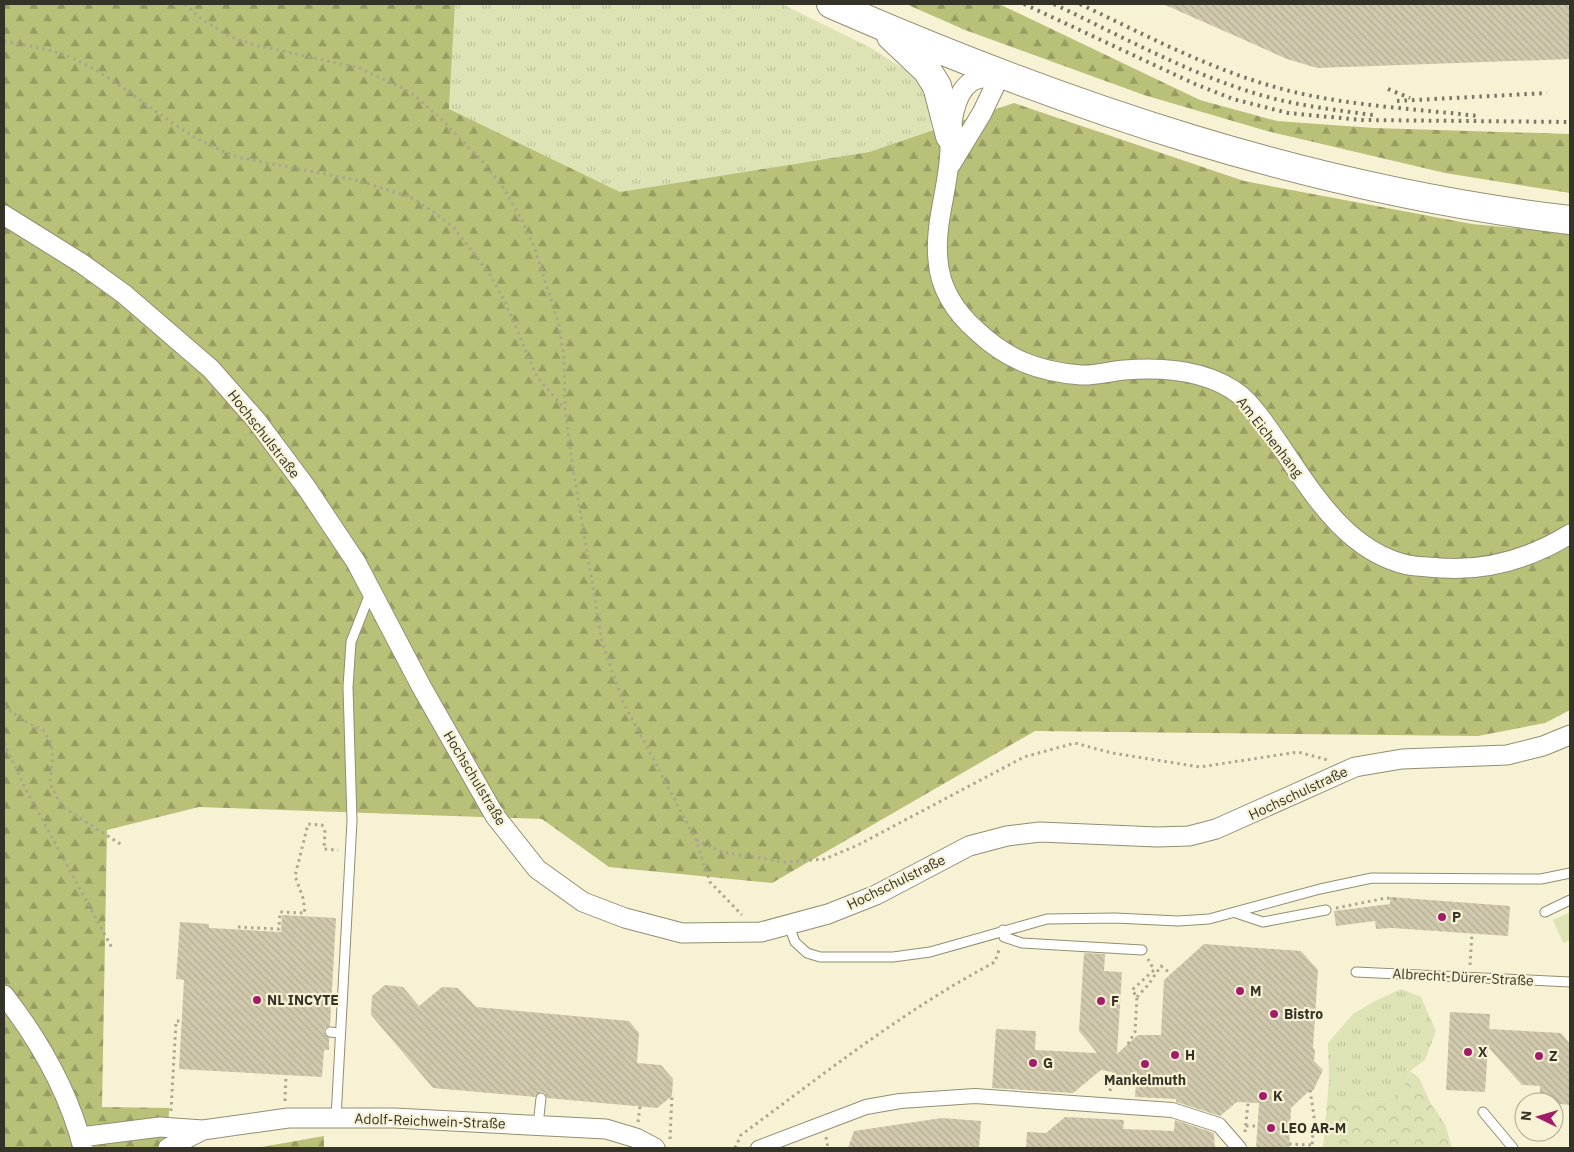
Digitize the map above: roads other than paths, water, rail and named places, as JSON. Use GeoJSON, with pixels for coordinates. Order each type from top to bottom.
{"type":"FeatureCollection","features":[{"type":"Feature","properties":{"kind":"main road"},"geometry":{"type":"LineString","coordinates":[[831,4],[1000,75],[1166,133],[1308,172],[1444,201],[1570,220]]}},
{"type":"Feature","properties":{"kind":"main road"},"geometry":{"type":"LineString","coordinates":[[877,23],[927,70],[937,86],[950,136]]}},
{"type":"Feature","properties":{"kind":"street","name":"Am Eichenhang"},"geometry":{"type":"LineString","coordinates":[[1000,75],[972,81],[962,89],[955,109],[950,136],[950,165],[941,203],[938,238],[938,261],[949,300],[972,327],[998,351],[1035,368],[1083,376],[1126,370],[1167,370],[1204,375],[1240,395],[1271,433],[1338,524],[1368,550],[1408,565],[1450,568],[1492,567],[1535,554],[1570,534]]}},
{"type":"Feature","properties":{"kind":"street","name":"Am Eichenhang"},"geometry":{"type":"LineString","coordinates":[[950,165],[982,113],[1000,75]]}},
{"type":"Feature","properties":{"kind":"street","name":"Hochschulstraße"},"geometry":{"type":"LineString","coordinates":[[4,215],[81,263],[124,294],[211,369],[256,420],[306,487],[356,562],[421,686],[495,816],[537,869],[582,902],[625,918],[682,933],[761,932],[828,914],[876,895],[969,846],[1007,836],[1040,832],[1156,837],[1189,836],[1216,829],[1355,767],[1402,759],[1507,755],[1543,746],[1570,735]]}},
{"type":"Feature","properties":{"kind":"street"},"geometry":{"type":"LineString","coordinates":[[4,995],[43,1052],[82,1143]]}},
{"type":"Feature","properties":{"kind":"street"},"geometry":{"type":"LineString","coordinates":[[758,1148],[866,1107],[900,1101],[975,1096],[1172,1110],[1219,1125],[1239,1148]]}},
{"type":"Feature","properties":{"kind":"street","name":"Adolf-Reichwein-Straße"},"geometry":{"type":"LineString","coordinates":[[82,1143],[160,1127],[203,1130],[288,1118],[403,1118],[606,1129],[662,1145]]}},
{"type":"Feature","properties":{"kind":"street","name":"Adolf-Reichwein-Straße"},"geometry":{"type":"LineString","coordinates":[[168,1148],[203,1130]]}},
{"type":"Feature","properties":{"kind":"lane"},"geometry":{"type":"LineString","coordinates":[[336,1118],[352,822],[348,687],[351,642],[371,590]]}},
{"type":"Feature","properties":{"kind":"lane"},"geometry":{"type":"LineString","coordinates":[[789,926],[795,942],[807,953],[820,957],[868,959],[930,952],[1004,934],[1047,919],[1106,918],[1178,921],[1210,919],[1320,889],[1372,878],[1541,879],[1570,873]]}},
{"type":"Feature","properties":{"kind":"lane"},"geometry":{"type":"LineString","coordinates":[[1545,912],[1570,900]]}},
{"type":"Feature","properties":{"kind":"lane"},"geometry":{"type":"LineString","coordinates":[[1236,912],[1263,922],[1326,910]]}},
{"type":"Feature","properties":{"kind":"lane"},"geometry":{"type":"LineString","coordinates":[[1004,934],[1022,943],[1142,950]]}},
{"type":"Feature","properties":{"kind":"lane","name":"Albrecht-Dürer-Straße"},"geometry":{"type":"LineString","coordinates":[[1356,972],[1570,982]]}},
{"type":"Feature","properties":{"kind":"lane"},"geometry":{"type":"LineString","coordinates":[[330,1032],[340,1033]]}},
{"type":"Feature","properties":{"kind":"lane"},"geometry":{"type":"LineString","coordinates":[[538,1125],[541,1098]]}},
{"type":"Feature","properties":{"kind":"lane"},"geometry":{"type":"LineString","coordinates":[[1483,1112],[1513,1148]]}},
{"type":"Feature","properties":{"kind":"railway"},"geometry":{"type":"LineString","coordinates":[[1024,4],[1195,84],[1233,99],[1288,113],[1362,120],[1570,122]]}},
{"type":"Feature","properties":{"kind":"railway"},"geometry":{"type":"LineString","coordinates":[[1054,4],[1157,54],[1237,87],[1291,102],[1373,115]]}},
{"type":"Feature","properties":{"kind":"railway"},"geometry":{"type":"LineString","coordinates":[[1080,4],[1185,54],[1239,75],[1294,92],[1339,101],[1478,116]]}},
{"type":"Feature","properties":{"kind":"railway"},"geometry":{"type":"LineString","coordinates":[[1388,89],[1410,98]]}},
{"type":"Feature","properties":{"kind":"railway"},"geometry":{"type":"LineString","coordinates":[[1397,101],[1547,93]]}},
{"type":"Feature","properties":{"kind":"place","name":"P"},"geometry":{"type":"Point","coordinates":[1442,917]}},
{"type":"Feature","properties":{"kind":"place","name":"M"},"geometry":{"type":"Point","coordinates":[1240,991]}},
{"type":"Feature","properties":{"kind":"place","name":"NL INCYTE"},"geometry":{"type":"Point","coordinates":[257,1000]}},
{"type":"Feature","properties":{"kind":"place","name":"F"},"geometry":{"type":"Point","coordinates":[1101,1001]}},
{"type":"Feature","properties":{"kind":"place","name":"Bistro"},"geometry":{"type":"Point","coordinates":[1274,1014]}},
{"type":"Feature","properties":{"kind":"place","name":"X"},"geometry":{"type":"Point","coordinates":[1468,1052]}},
{"type":"Feature","properties":{"kind":"place","name":"H"},"geometry":{"type":"Point","coordinates":[1175,1055]}},
{"type":"Feature","properties":{"kind":"place","name":"Z"},"geometry":{"type":"Point","coordinates":[1539,1056]}},
{"type":"Feature","properties":{"kind":"place","name":"G"},"geometry":{"type":"Point","coordinates":[1033,1063]}},
{"type":"Feature","properties":{"kind":"place","name":"Mankelmuth"},"geometry":{"type":"Point","coordinates":[1145,1064]}},
{"type":"Feature","properties":{"kind":"place","name":"K"},"geometry":{"type":"Point","coordinates":[1263,1096]}},
{"type":"Feature","properties":{"kind":"place","name":"LEO AR-M"},"geometry":{"type":"Point","coordinates":[1271,1128]}}]}
